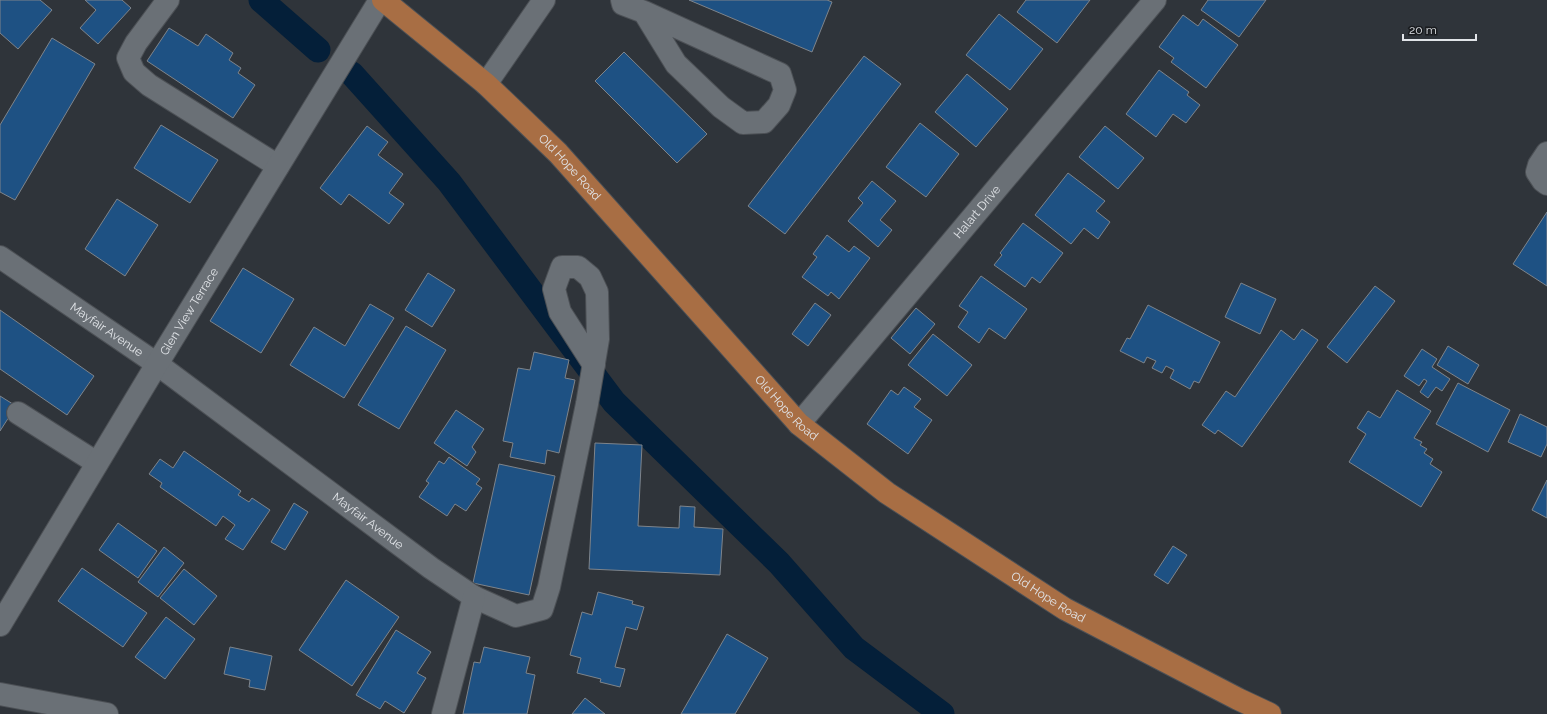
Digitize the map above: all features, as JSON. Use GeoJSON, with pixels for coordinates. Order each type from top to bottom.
{"type":"FeatureCollection","features":[{"type":"Feature","properties":{"kind":"main road","name":"Old Hope Road"},"geometry":{"type":"LineString","coordinates":[[383,0],[486,84],[558,153],[798,424],[887,494],[1065,609],[1238,699],[1270,714]]}},
{"type":"Feature","properties":{"kind":"street"},"geometry":{"type":"LineString","coordinates":[[168,0],[136,43],[128,58],[134,72],[149,85],[278,166]]}},
{"type":"Feature","properties":{"kind":"street","name":"Glen View Terrace"},"geometry":{"type":"LineString","coordinates":[[0,625],[157,364],[380,0]]}},
{"type":"Feature","properties":{"kind":"street"},"geometry":{"type":"LineString","coordinates":[[486,84],[544,0]]}},
{"type":"Feature","properties":{"kind":"street"},"geometry":{"type":"LineString","coordinates":[[622,0],[623,4],[644,12],[780,74],[785,90],[779,105],[764,122],[743,123],[721,107],[676,64],[644,12]]}},
{"type":"Feature","properties":{"kind":"street","name":"Halart Drive"},"geometry":{"type":"LineString","coordinates":[[798,424],[1155,0]]}},
{"type":"Feature","properties":{"kind":"street"},"geometry":{"type":"LineString","coordinates":[[1547,154],[1539,165],[1538,172],[1542,180],[1547,184]]}},
{"type":"Feature","properties":{"kind":"street","name":"Mayfair Avenue"},"geometry":{"type":"LineString","coordinates":[[0,257],[157,364],[431,568],[474,598],[516,616],[542,608],[552,571],[594,365]]}},
{"type":"Feature","properties":{"kind":"street"},"geometry":{"type":"LineString","coordinates":[[18,413],[97,463]]}},
{"type":"Feature","properties":{"kind":"street"},"geometry":{"type":"LineString","coordinates":[[443,714],[474,598]]}},
{"type":"Feature","properties":{"kind":"street"},"geometry":{"type":"LineString","coordinates":[[0,694],[107,714]]}},
{"type":"Feature","properties":{"kind":"building"},"geometry":{"type":"Polygon","coordinates":[[[0,0],[40,0],[52,10],[18,49],[0,33],[0,0]]]}},
{"type":"Feature","properties":{"kind":"building"},"geometry":{"type":"Polygon","coordinates":[[[85,0],[122,0],[131,8],[98,44],[80,28],[96,10],[85,0]]]}},
{"type":"Feature","properties":{"kind":"building"},"geometry":{"type":"Polygon","coordinates":[[[689,0],[827,0],[832,2],[812,52],[689,0]]]}},
{"type":"Feature","properties":{"kind":"building"},"geometry":{"type":"Polygon","coordinates":[[[1026,0],[1090,0],[1057,43],[1017,12],[1026,0]]]}},
{"type":"Feature","properties":{"kind":"building"},"geometry":{"type":"Polygon","coordinates":[[[1208,0],[1266,0],[1239,37],[1201,10],[1208,0]]]}},
{"type":"Feature","properties":{"kind":"building"},"geometry":{"type":"Polygon","coordinates":[[[999,14],[1043,49],[1010,90],[966,55],[999,14]]]}},
{"type":"Feature","properties":{"kind":"building"},"geometry":{"type":"Polygon","coordinates":[[[1183,15],[1198,26],[1203,19],[1238,45],[1206,88],[1171,62],[1174,58],[1159,47],[1183,15]]]}},
{"type":"Feature","properties":{"kind":"building"},"geometry":{"type":"Polygon","coordinates":[[[169,28],[198,46],[206,34],[233,53],[229,60],[241,68],[238,73],[255,85],[233,118],[147,61],[169,28]]]}},
{"type":"Feature","properties":{"kind":"building"},"geometry":{"type":"Polygon","coordinates":[[[52,38],[95,64],[15,200],[0,192],[0,125],[52,38]]]}},
{"type":"Feature","properties":{"kind":"building"},"geometry":{"type":"Polygon","coordinates":[[[624,52],[707,134],[677,163],[595,81],[624,52]]]}},
{"type":"Feature","properties":{"kind":"building"},"geometry":{"type":"Polygon","coordinates":[[[864,56],[901,84],[785,234],[748,206],[864,56]]]}},
{"type":"Feature","properties":{"kind":"building"},"geometry":{"type":"Polygon","coordinates":[[[1159,70],[1189,92],[1187,95],[1200,105],[1186,123],[1173,114],[1156,137],[1126,114],[1159,70]]]}},
{"type":"Feature","properties":{"kind":"building"},"geometry":{"type":"Polygon","coordinates":[[[967,74],[1008,109],[976,147],[935,112],[967,74]]]}},
{"type":"Feature","properties":{"kind":"building"},"geometry":{"type":"Polygon","coordinates":[[[920,123],[959,154],[926,197],[886,167],[920,123]]]}},
{"type":"Feature","properties":{"kind":"building"},"geometry":{"type":"Polygon","coordinates":[[[161,125],[218,160],[190,203],[134,168],[161,125]]]}},
{"type":"Feature","properties":{"kind":"building"},"geometry":{"type":"Polygon","coordinates":[[[367,126],[388,142],[378,155],[403,174],[389,193],[404,204],[389,224],[349,194],[341,205],[320,188],[367,126]]]}},
{"type":"Feature","properties":{"kind":"building"},"geometry":{"type":"Polygon","coordinates":[[[1105,126],[1144,158],[1118,189],[1079,157],[1105,126]]]}},
{"type":"Feature","properties":{"kind":"building"},"geometry":{"type":"Polygon","coordinates":[[[1068,173],[1105,201],[1096,211],[1110,222],[1098,239],[1084,228],[1071,244],[1035,215],[1068,173]]]}},
{"type":"Feature","properties":{"kind":"building"},"geometry":{"type":"Polygon","coordinates":[[[872,181],[896,201],[880,220],[892,230],[878,247],[848,221],[863,203],[858,198],[872,181]]]}},
{"type":"Feature","properties":{"kind":"building"},"geometry":{"type":"Polygon","coordinates":[[[117,199],[158,225],[125,276],[85,249],[117,199]]]}},
{"type":"Feature","properties":{"kind":"building"},"geometry":{"type":"Polygon","coordinates":[[[1547,212],[1547,286],[1513,264],[1547,212]]]}},
{"type":"Feature","properties":{"kind":"building"},"geometry":{"type":"Polygon","coordinates":[[[1023,223],[1063,253],[1040,283],[1032,277],[1025,287],[994,265],[1002,255],[1000,253],[1023,223]]]}},
{"type":"Feature","properties":{"kind":"building"},"geometry":{"type":"Polygon","coordinates":[[[827,235],[849,252],[854,246],[870,258],[839,299],[831,292],[828,296],[802,277],[817,257],[813,254],[827,235]]]}},
{"type":"Feature","properties":{"kind":"building"},"geometry":{"type":"Polygon","coordinates":[[[243,268],[294,299],[261,353],[210,321],[243,268]]]}},
{"type":"Feature","properties":{"kind":"building"},"geometry":{"type":"Polygon","coordinates":[[[428,273],[455,290],[432,327],[405,310],[428,273]]]}},
{"type":"Feature","properties":{"kind":"building"},"geometry":{"type":"Polygon","coordinates":[[[981,276],[1027,309],[1005,339],[989,328],[979,343],[958,327],[968,312],[959,306],[981,276]]]}},
{"type":"Feature","properties":{"kind":"building"},"geometry":{"type":"Polygon","coordinates":[[[1241,283],[1276,299],[1260,334],[1225,317],[1241,283]]]}},
{"type":"Feature","properties":{"kind":"building"},"geometry":{"type":"Polygon","coordinates":[[[1375,286],[1395,301],[1347,363],[1327,347],[1375,286]]]}},
{"type":"Feature","properties":{"kind":"building"},"geometry":{"type":"Polygon","coordinates":[[[815,303],[831,315],[808,346],[792,334],[815,303]]]}},
{"type":"Feature","properties":{"kind":"building"},"geometry":{"type":"Polygon","coordinates":[[[370,304],[394,318],[344,398],[290,365],[314,327],[345,346],[370,304]]]}},
{"type":"Feature","properties":{"kind":"building"},"geometry":{"type":"Polygon","coordinates":[[[1148,305],[1220,342],[1199,383],[1194,381],[1190,389],[1170,378],[1174,370],[1166,366],[1162,373],[1152,368],[1156,361],[1147,357],[1144,363],[1120,351],[1127,338],[1130,339],[1148,305]]]}},
{"type":"Feature","properties":{"kind":"building"},"geometry":{"type":"Polygon","coordinates":[[[916,308],[935,324],[910,354],[891,338],[916,308]]]}},
{"type":"Feature","properties":{"kind":"building"},"geometry":{"type":"Polygon","coordinates":[[[0,310],[94,376],[67,415],[0,369],[0,310]]]}},
{"type":"Feature","properties":{"kind":"building"},"geometry":{"type":"Polygon","coordinates":[[[406,326],[446,350],[399,429],[358,405],[406,326]]]}},
{"type":"Feature","properties":{"kind":"building"},"geometry":{"type":"Polygon","coordinates":[[[1302,329],[1318,340],[1242,447],[1218,430],[1215,434],[1202,425],[1226,391],[1235,397],[1281,330],[1294,340],[1302,329]]]}},
{"type":"Feature","properties":{"kind":"building"},"geometry":{"type":"Polygon","coordinates":[[[933,334],[972,365],[947,396],[908,365],[933,334]]]}},
{"type":"Feature","properties":{"kind":"building"},"geometry":{"type":"Polygon","coordinates":[[[1448,346],[1479,365],[1468,384],[1437,365],[1448,346]]]}},
{"type":"Feature","properties":{"kind":"building"},"geometry":{"type":"Polygon","coordinates":[[[1422,349],[1437,359],[1432,367],[1450,379],[1442,391],[1436,387],[1428,398],[1420,392],[1427,381],[1424,379],[1419,386],[1404,376],[1422,349]]]}},
{"type":"Feature","properties":{"kind":"building"},"geometry":{"type":"Polygon","coordinates":[[[534,352],[569,360],[565,378],[575,380],[559,453],[547,450],[545,464],[510,457],[513,443],[503,441],[518,368],[530,370],[534,352]]]}},
{"type":"Feature","properties":{"kind":"building"},"geometry":{"type":"Polygon","coordinates":[[[1458,383],[1510,410],[1488,452],[1436,424],[1458,383]]]}},
{"type":"Feature","properties":{"kind":"building"},"geometry":{"type":"Polygon","coordinates":[[[904,387],[921,399],[914,407],[932,420],[908,454],[867,424],[891,390],[898,395],[904,387]]]}},
{"type":"Feature","properties":{"kind":"building"},"geometry":{"type":"Polygon","coordinates":[[[1397,390],[1431,411],[1414,438],[1422,442],[1420,445],[1427,449],[1424,453],[1433,459],[1430,464],[1442,472],[1421,507],[1349,462],[1366,434],[1357,428],[1368,411],[1380,418],[1397,390]]]}},
{"type":"Feature","properties":{"kind":"building"},"geometry":{"type":"Polygon","coordinates":[[[0,396],[16,406],[0,431],[0,396]]]}},
{"type":"Feature","properties":{"kind":"building"},"geometry":{"type":"Polygon","coordinates":[[[456,410],[484,429],[472,447],[476,452],[467,466],[434,443],[456,410]]]}},
{"type":"Feature","properties":{"kind":"building"},"geometry":{"type":"Polygon","coordinates":[[[1520,414],[1547,427],[1547,444],[1541,457],[1508,442],[1520,414]]]}},
{"type":"Feature","properties":{"kind":"building"},"geometry":{"type":"Polygon","coordinates":[[[595,443],[642,445],[638,526],[679,528],[680,506],[695,507],[694,527],[723,529],[720,575],[589,569],[595,443]]]}},
{"type":"Feature","properties":{"kind":"building"},"geometry":{"type":"Polygon","coordinates":[[[184,451],[241,491],[238,495],[249,502],[252,498],[270,510],[243,550],[225,539],[235,525],[223,516],[216,526],[160,487],[162,483],[149,474],[160,459],[173,468],[184,451]]]}},
{"type":"Feature","properties":{"kind":"building"},"geometry":{"type":"Polygon","coordinates":[[[449,457],[480,479],[476,484],[482,488],[466,511],[455,504],[447,516],[419,497],[429,483],[426,481],[439,461],[444,464],[449,457]]]}},
{"type":"Feature","properties":{"kind":"building"},"geometry":{"type":"Polygon","coordinates":[[[499,464],[555,476],[529,595],[473,583],[499,464]]]}},
{"type":"Feature","properties":{"kind":"building"},"geometry":{"type":"Polygon","coordinates":[[[1547,480],[1547,518],[1532,510],[1547,480]]]}},
{"type":"Feature","properties":{"kind":"building"},"geometry":{"type":"Polygon","coordinates":[[[294,503],[308,512],[285,550],[271,542],[294,503]]]}},
{"type":"Feature","properties":{"kind":"building"},"geometry":{"type":"Polygon","coordinates":[[[118,523],[157,551],[138,578],[99,550],[118,523]]]}},
{"type":"Feature","properties":{"kind":"building"},"geometry":{"type":"Polygon","coordinates":[[[1173,546],[1187,555],[1168,584],[1154,575],[1173,546]]]}},
{"type":"Feature","properties":{"kind":"building"},"geometry":{"type":"Polygon","coordinates":[[[164,547],[184,563],[158,597],[138,582],[164,547]]]}},
{"type":"Feature","properties":{"kind":"building"},"geometry":{"type":"Polygon","coordinates":[[[82,568],[147,613],[123,647],[58,601],[82,568]]]}},
{"type":"Feature","properties":{"kind":"building"},"geometry":{"type":"Polygon","coordinates":[[[184,569],[217,596],[194,625],[160,598],[184,569]]]}},
{"type":"Feature","properties":{"kind":"building"},"geometry":{"type":"Polygon","coordinates":[[[346,580],[399,617],[352,686],[299,650],[346,580]]]}},
{"type":"Feature","properties":{"kind":"building"},"geometry":{"type":"Polygon","coordinates":[[[598,592],[633,601],[632,604],[644,607],[637,630],[626,627],[615,667],[625,669],[620,687],[600,682],[601,679],[577,673],[581,658],[570,655],[582,612],[592,615],[598,592]]]}},
{"type":"Feature","properties":{"kind":"building"},"geometry":{"type":"Polygon","coordinates":[[[166,617],[195,639],[165,679],[135,657],[166,617]]]}},
{"type":"Feature","properties":{"kind":"building"},"geometry":{"type":"Polygon","coordinates":[[[396,630],[431,652],[417,673],[426,678],[404,713],[385,701],[380,709],[356,695],[396,630]]]}},
{"type":"Feature","properties":{"kind":"building"},"geometry":{"type":"Polygon","coordinates":[[[727,634],[768,658],[735,714],[681,714],[727,634]]]}},
{"type":"Feature","properties":{"kind":"building"},"geometry":{"type":"Polygon","coordinates":[[[230,647],[272,656],[265,690],[249,687],[250,680],[224,674],[230,647]]]}},
{"type":"Feature","properties":{"kind":"building"},"geometry":{"type":"Polygon","coordinates":[[[484,647],[530,657],[526,673],[535,675],[527,714],[463,714],[474,662],[480,663],[484,647]]]}},
{"type":"Feature","properties":{"kind":"building"},"geometry":{"type":"Polygon","coordinates":[[[585,698],[605,714],[572,714],[585,698]]]}},
{"type":"Feature","properties":{"kind":"waterway"},"geometry":{"type":"LineString","coordinates":[[261,0],[318,50]]}},
{"type":"Feature","properties":{"kind":"waterway"},"geometry":{"type":"LineString","coordinates":[[352,74],[449,182],[614,402],[779,563],[854,648],[942,714]]}}]}
